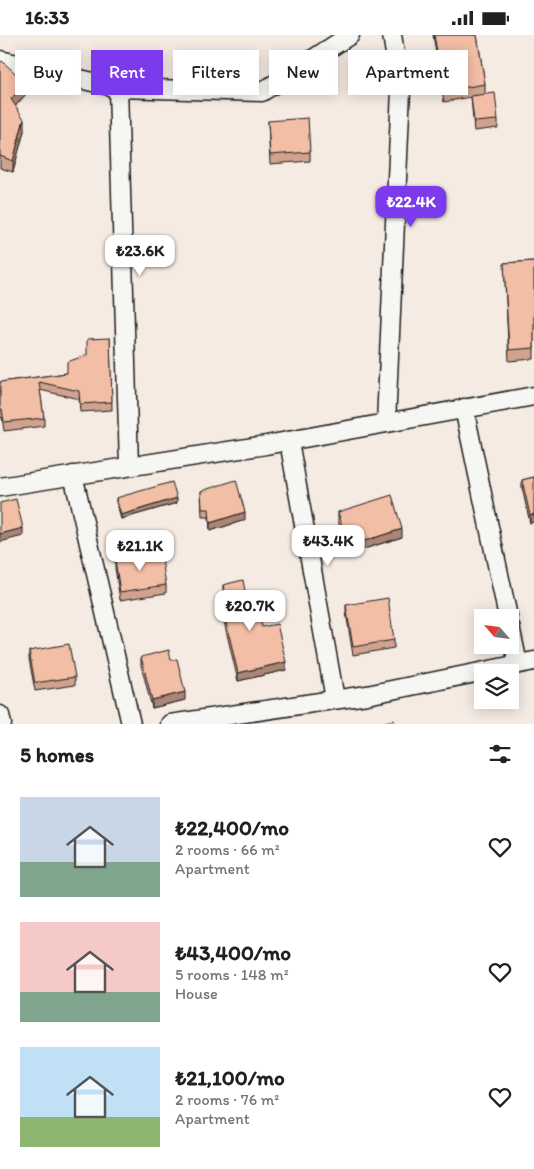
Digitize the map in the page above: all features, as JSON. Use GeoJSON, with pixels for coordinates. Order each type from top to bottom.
{"type":"FeatureCollection","features":[{"type":"Feature","properties":{"kind":"street"},"geometry":{"type":"LineString","coordinates":[[163,89],[262,92],[350,35]]}},
{"type":"Feature","properties":{"kind":"street"},"geometry":{"type":"LineString","coordinates":[[386,423],[401,90],[392,35]]}},
{"type":"Feature","properties":{"kind":"street"},"geometry":{"type":"LineString","coordinates":[[0,60],[91,82]]}},
{"type":"Feature","properties":{"kind":"street"},"geometry":{"type":"LineString","coordinates":[[118,95],[129,467]]}},
{"type":"Feature","properties":{"kind":"street"},"geometry":{"type":"LineString","coordinates":[[0,487],[289,441],[534,396]]}},
{"type":"Feature","properties":{"kind":"street"},"geometry":{"type":"LineString","coordinates":[[464,408],[506,609]]}},
{"type":"Feature","properties":{"kind":"street"},"geometry":{"type":"LineString","coordinates":[[289,441],[335,699]]}},
{"type":"Feature","properties":{"kind":"street"},"geometry":{"type":"LineString","coordinates":[[73,475],[131,724]]}},
{"type":"Feature","properties":{"kind":"street"},"geometry":{"type":"LineString","coordinates":[[170,724],[367,695],[526,662],[519,646]]}},
{"type":"Feature","properties":{"kind":"street"},"geometry":{"type":"LineString","coordinates":[[0,715],[2,724]]}},
{"type":"Feature","properties":{"kind":"building"},"geometry":{"type":"Polygon","coordinates":[[[434,35],[477,35],[485,84],[468,87],[468,50],[437,50],[434,35]]]}},
{"type":"Feature","properties":{"kind":"building"},"geometry":{"type":"Polygon","coordinates":[[[2,61],[15,73],[15,95],[11,99],[24,119],[13,161],[0,156],[0,62],[2,61]]]}},
{"type":"Feature","properties":{"kind":"building"},"geometry":{"type":"Polygon","coordinates":[[[495,93],[498,120],[474,122],[471,96],[495,93]]]}},
{"type":"Feature","properties":{"kind":"building"},"geometry":{"type":"Polygon","coordinates":[[[308,118],[310,152],[270,155],[268,121],[308,118]]]}},
{"type":"Feature","properties":{"kind":"building"},"geometry":{"type":"Polygon","coordinates":[[[534,261],[534,348],[509,350],[504,263],[534,261]]]}},
{"type":"Feature","properties":{"kind":"building"},"geometry":{"type":"Polygon","coordinates":[[[110,338],[112,402],[80,404],[79,391],[39,382],[44,418],[4,422],[2,409],[0,409],[0,382],[67,373],[67,362],[87,355],[87,339],[110,338]]]}},
{"type":"Feature","properties":{"kind":"building"},"geometry":{"type":"Polygon","coordinates":[[[534,477],[534,514],[530,515],[522,480],[534,477]]]}},
{"type":"Feature","properties":{"kind":"building"},"geometry":{"type":"Polygon","coordinates":[[[236,480],[245,512],[210,523],[209,509],[202,509],[201,491],[236,480]]]}},
{"type":"Feature","properties":{"kind":"building"},"geometry":{"type":"Polygon","coordinates":[[[172,482],[177,498],[121,515],[116,498],[172,482]]]}},
{"type":"Feature","properties":{"kind":"building"},"geometry":{"type":"Polygon","coordinates":[[[392,495],[402,529],[348,546],[338,512],[392,495]]]}},
{"type":"Feature","properties":{"kind":"building"},"geometry":{"type":"Polygon","coordinates":[[[16,499],[23,528],[0,534],[0,503],[16,499]]]}},
{"type":"Feature","properties":{"kind":"building"},"geometry":{"type":"Polygon","coordinates":[[[161,553],[166,585],[120,592],[115,560],[161,553]]]}},
{"type":"Feature","properties":{"kind":"building"},"geometry":{"type":"Polygon","coordinates":[[[243,580],[247,603],[256,601],[262,627],[277,624],[286,662],[238,673],[222,605],[227,604],[223,585],[243,580]]]}},
{"type":"Feature","properties":{"kind":"building"},"geometry":{"type":"Polygon","coordinates":[[[388,598],[394,640],[353,647],[346,605],[388,598]]]}},
{"type":"Feature","properties":{"kind":"building"},"geometry":{"type":"Polygon","coordinates":[[[69,644],[75,677],[35,683],[29,651],[69,644]]]}},
{"type":"Feature","properties":{"kind":"building"},"geometry":{"type":"Polygon","coordinates":[[[169,650],[171,660],[177,659],[185,692],[152,700],[141,657],[169,650]]]}},
{"type":"Feature","properties":{"kind":"building"},"geometry":{"type":"Polygon","coordinates":[[[394,720],[395,724],[375,724],[394,720]]]}}]}
